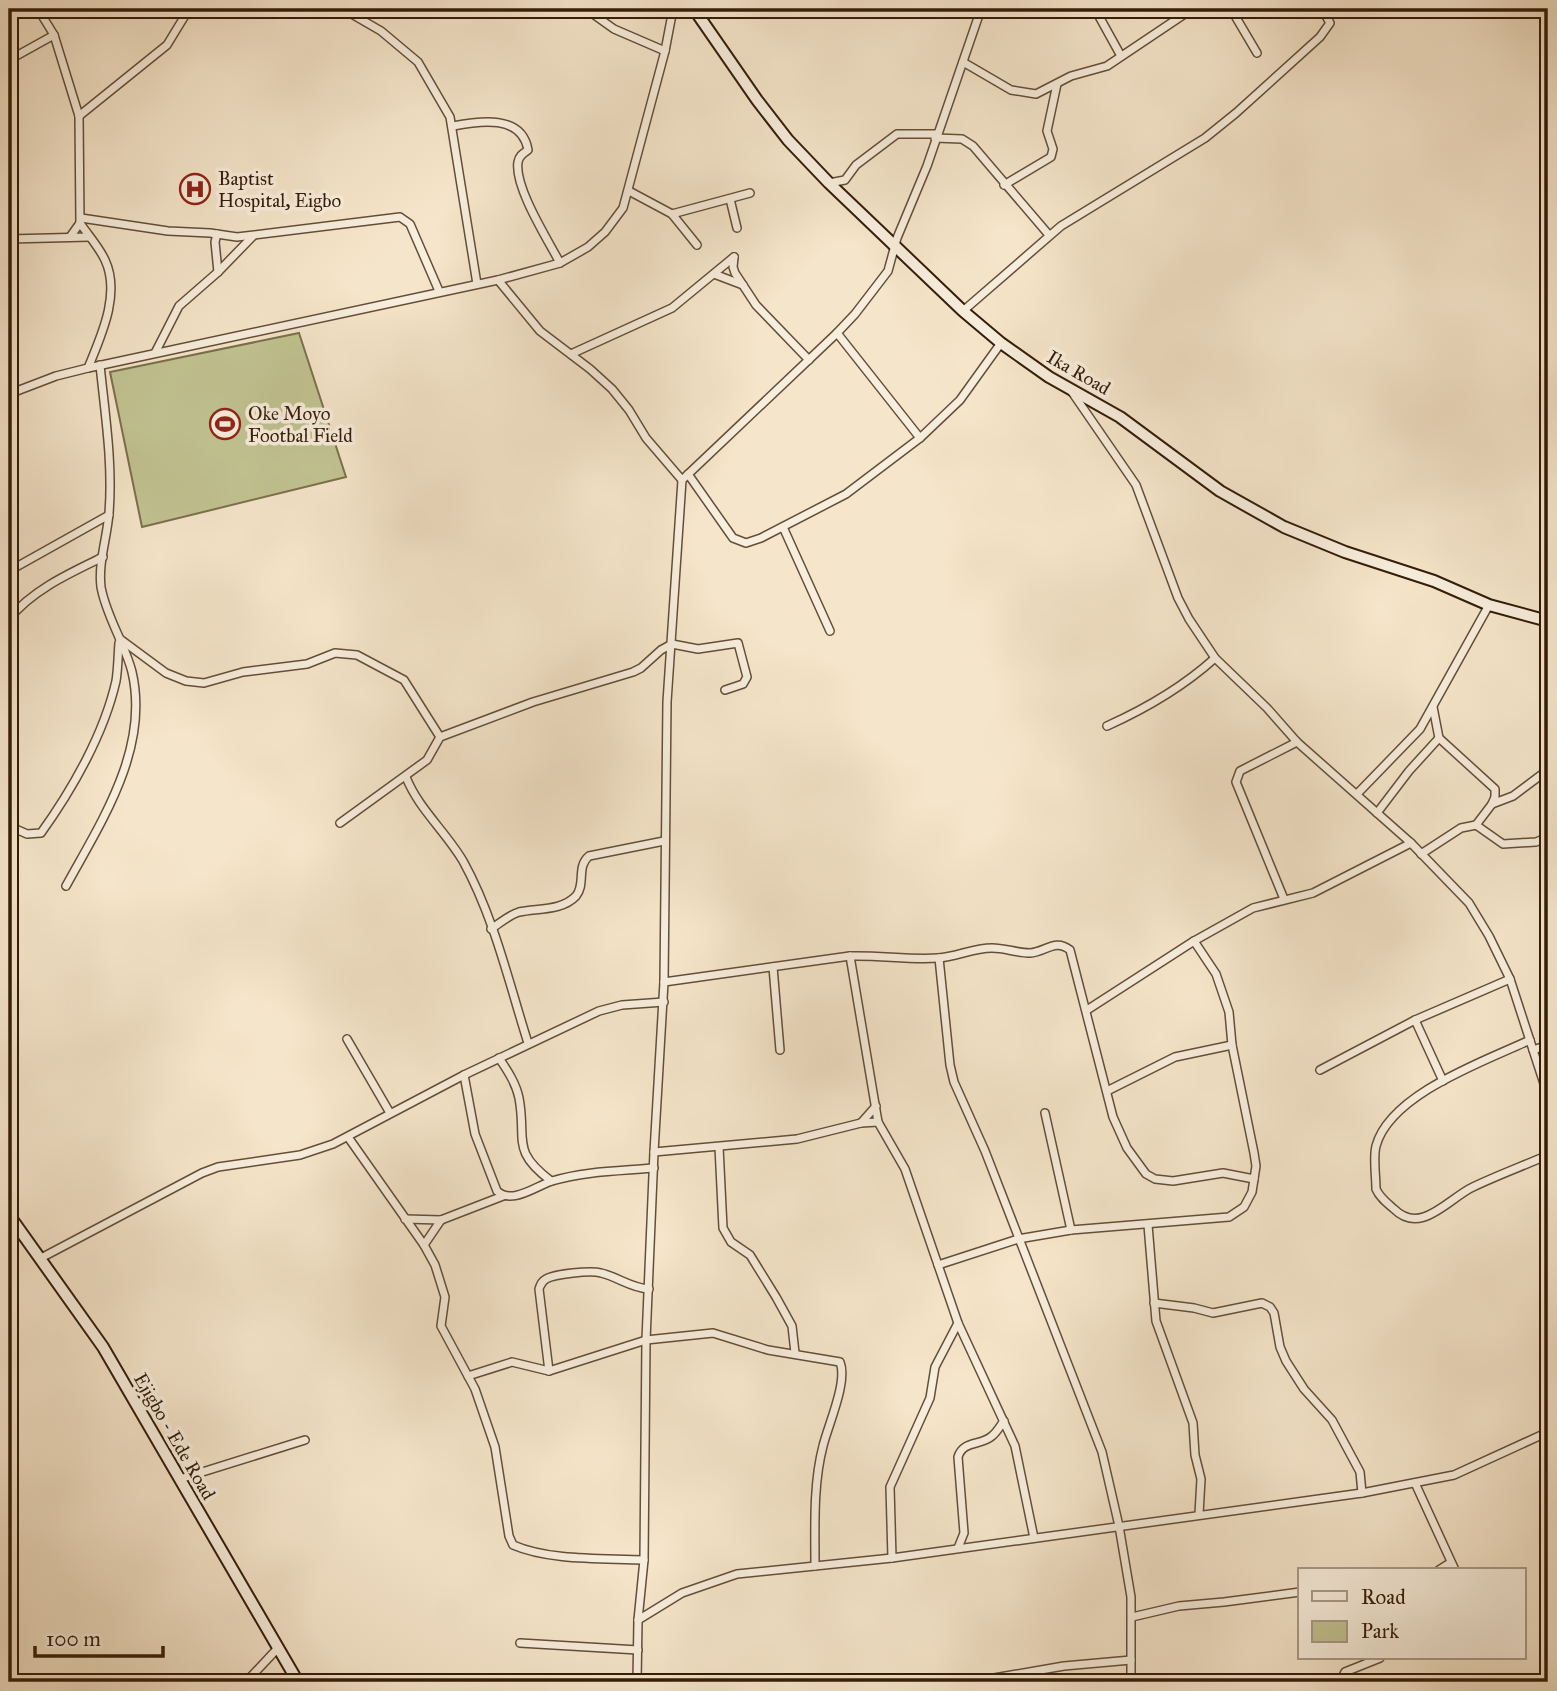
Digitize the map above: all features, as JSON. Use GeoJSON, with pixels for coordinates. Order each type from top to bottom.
{"type":"FeatureCollection","features":[{"type":"Feature","properties":{"kind":"street"},"geometry":{"type":"LineString","coordinates":[[38,9],[54,36],[79,116],[80,220],[105,260],[110,285],[103,331],[88,368]]}},
{"type":"Feature","properties":{"kind":"street"},"geometry":{"type":"LineString","coordinates":[[79,116],[167,45],[189,9]]}},
{"type":"Feature","properties":{"kind":"street"},"geometry":{"type":"LineString","coordinates":[[343,9],[388,37],[418,62],[453,126],[477,284]]}},
{"type":"Feature","properties":{"kind":"street"},"geometry":{"type":"LineString","coordinates":[[586,9],[614,29],[665,51]]}},
{"type":"Feature","properties":{"kind":"street"},"geometry":{"type":"LineString","coordinates":[[9,394],[46,379],[100,365],[498,280],[560,263],[588,247],[606,232],[622,208],[629,191],[673,9]]}},
{"type":"Feature","properties":{"kind":"street","name":"Ika Road"},"geometry":{"type":"LineString","coordinates":[[694,9],[788,140],[829,183],[963,311],[1001,343],[1049,377],[1120,417],[1220,491],[1284,527],[1345,552],[1434,581],[1489,606],[1548,621]]}},
{"type":"Feature","properties":{"kind":"street"},"geometry":{"type":"LineString","coordinates":[[637,1682],[643,1560],[646,1340],[664,1002],[667,702],[682,480],[837,333],[888,271],[897,238],[924,175],[981,9]]}},
{"type":"Feature","properties":{"kind":"street"},"geometry":{"type":"LineString","coordinates":[[1095,9],[1121,56]]}},
{"type":"Feature","properties":{"kind":"street"},"geometry":{"type":"LineString","coordinates":[[963,62],[998,84],[1024,94],[1036,94],[1079,73],[1107,66],[1192,9]]}},
{"type":"Feature","properties":{"kind":"street"},"geometry":{"type":"LineString","coordinates":[[1231,9],[1257,53]]}},
{"type":"Feature","properties":{"kind":"street"},"geometry":{"type":"LineString","coordinates":[[963,311],[1049,235],[1182,153],[1223,124],[1320,37],[1330,23],[1322,9]]}},
{"type":"Feature","properties":{"kind":"street"},"geometry":{"type":"LineString","coordinates":[[9,60],[54,36]]}},
{"type":"Feature","properties":{"kind":"street"},"geometry":{"type":"LineString","coordinates":[[1004,185],[1051,157],[1053,149],[1047,131],[1057,84]]}},
{"type":"Feature","properties":{"kind":"street"},"geometry":{"type":"LineString","coordinates":[[453,126],[495,121],[514,128],[524,137],[528,150],[520,156],[517,164],[523,187],[533,214],[560,263]]}},
{"type":"Feature","properties":{"kind":"street"},"geometry":{"type":"LineString","coordinates":[[829,183],[845,180],[856,164],[897,134],[936,136],[968,142],[1049,235]]}},
{"type":"Feature","properties":{"kind":"street"},"geometry":{"type":"LineString","coordinates":[[629,191],[672,214],[697,245]]}},
{"type":"Feature","properties":{"kind":"street"},"geometry":{"type":"LineString","coordinates":[[672,214],[750,193]]}},
{"type":"Feature","properties":{"kind":"street"},"geometry":{"type":"LineString","coordinates":[[730,199],[737,229]]}},
{"type":"Feature","properties":{"kind":"street"},"geometry":{"type":"LineString","coordinates":[[80,220],[168,232],[237,237],[400,218],[410,224],[439,291]]}},
{"type":"Feature","properties":{"kind":"street"},"geometry":{"type":"LineString","coordinates":[[70,237],[80,220]]}},
{"type":"Feature","properties":{"kind":"street"},"geometry":{"type":"LineString","coordinates":[[217,234],[215,242],[218,272]]}},
{"type":"Feature","properties":{"kind":"street"},"geometry":{"type":"LineString","coordinates":[[155,353],[174,312],[253,235]]}},
{"type":"Feature","properties":{"kind":"street"},"geometry":{"type":"LineString","coordinates":[[9,239],[89,237]]}},
{"type":"Feature","properties":{"kind":"street"},"geometry":{"type":"LineString","coordinates":[[571,354],[672,308],[734,257],[733,267],[744,286],[764,313],[809,360]]}},
{"type":"Feature","properties":{"kind":"street"},"geometry":{"type":"LineString","coordinates":[[714,274],[744,286]]}},
{"type":"Feature","properties":{"kind":"street"},"geometry":{"type":"LineString","coordinates":[[498,280],[540,331],[612,389],[646,438],[682,480]]}},
{"type":"Feature","properties":{"kind":"street"},"geometry":{"type":"LineString","coordinates":[[837,333],[920,438]]}},
{"type":"Feature","properties":{"kind":"street"},"geometry":{"type":"LineString","coordinates":[[688,474],[733,538],[746,543],[846,494],[920,438],[960,400],[1001,343]]}},
{"type":"Feature","properties":{"kind":"street"},"geometry":{"type":"LineString","coordinates":[[66,886],[119,786],[132,740],[135,688],[101,588],[109,515],[110,466],[100,365]]}},
{"type":"Feature","properties":{"kind":"street"},"geometry":{"type":"LineString","coordinates":[[1068,386],[1136,485],[1178,598],[1216,658],[1297,742],[1411,843],[1469,903],[1510,979],[1548,1096]]}},
{"type":"Feature","properties":{"kind":"street"},"geometry":{"type":"LineString","coordinates":[[9,571],[109,515]]}},
{"type":"Feature","properties":{"kind":"street"},"geometry":{"type":"LineString","coordinates":[[783,527],[830,631]]}},
{"type":"Feature","properties":{"kind":"street"},"geometry":{"type":"LineString","coordinates":[[9,619],[20,607],[59,579],[103,556]]}},
{"type":"Feature","properties":{"kind":"street"},"geometry":{"type":"LineString","coordinates":[[1357,794],[1397,751],[1416,735],[1489,606]]}},
{"type":"Feature","properties":{"kind":"street"},"geometry":{"type":"LineString","coordinates":[[120,639],[166,673],[186,681],[204,683],[243,672],[307,664],[335,653],[357,655],[404,680],[440,737]]}},
{"type":"Feature","properties":{"kind":"street"},"geometry":{"type":"LineString","coordinates":[[9,826],[27,834],[41,833],[63,803],[103,722],[116,680],[120,639]]}},
{"type":"Feature","properties":{"kind":"street"},"geometry":{"type":"LineString","coordinates":[[340,823],[428,760],[440,737],[533,702],[634,672],[661,650],[672,645],[698,649],[738,643],[747,677],[743,684],[725,690]]}},
{"type":"Feature","properties":{"kind":"street"},"geometry":{"type":"LineString","coordinates":[[1107,726],[1140,711],[1195,676],[1216,658]]}},
{"type":"Feature","properties":{"kind":"street"},"geometry":{"type":"LineString","coordinates":[[1421,854],[1461,828],[1476,825],[1495,797],[1495,789],[1439,738],[1433,707]]}},
{"type":"Feature","properties":{"kind":"street"},"geometry":{"type":"LineString","coordinates":[[1377,813],[1439,738]]}},
{"type":"Feature","properties":{"kind":"street"},"geometry":{"type":"LineString","coordinates":[[1283,899],[1236,782],[1240,771],[1297,742]]}},
{"type":"Feature","properties":{"kind":"street"},"geometry":{"type":"LineString","coordinates":[[1492,804],[1513,796],[1541,775],[1548,774]]}},
{"type":"Feature","properties":{"kind":"street"},"geometry":{"type":"LineString","coordinates":[[406,777],[412,791],[462,861],[491,929],[528,1044]]}},
{"type":"Feature","properties":{"kind":"street"},"geometry":{"type":"LineString","coordinates":[[1476,825],[1503,844],[1536,842],[1548,837]]}},
{"type":"Feature","properties":{"kind":"street"},"geometry":{"type":"LineString","coordinates":[[491,929],[514,914],[563,905],[575,897],[579,891],[581,867],[589,856],[664,841]]}},
{"type":"Feature","properties":{"kind":"street"},"geometry":{"type":"LineString","coordinates":[[1087,1010],[1194,941],[1253,908],[1321,890],[1411,843]]}},
{"type":"Feature","properties":{"kind":"street"},"geometry":{"type":"LineString","coordinates":[[938,1265],[1018,1239],[1072,1230],[1229,1217],[1244,1207],[1252,1192],[1254,1153],[1232,1045],[1229,1012],[1219,979],[1194,941]]}},
{"type":"Feature","properties":{"kind":"street"},"geometry":{"type":"LineString","coordinates":[[664,982],[850,956],[939,958],[984,948],[1027,953],[1057,944],[1064,945],[1070,950],[1113,1117],[1127,1148],[1146,1174],[1155,1179],[1173,1181],[1223,1173],[1254,1179]]}},
{"type":"Feature","properties":{"kind":"street"},"geometry":{"type":"LineString","coordinates":[[850,956],[878,1122],[905,1169],[958,1323],[1004,1421],[1020,1463],[1034,1538]]}},
{"type":"Feature","properties":{"kind":"street"},"geometry":{"type":"LineString","coordinates":[[939,958],[954,1082],[985,1151],[1063,1357],[1096,1432],[1119,1526],[1131,1597],[1131,1682]]}},
{"type":"Feature","properties":{"kind":"street"},"geometry":{"type":"LineString","coordinates":[[773,967],[780,1050]]}},
{"type":"Feature","properties":{"kind":"street"},"geometry":{"type":"LineString","coordinates":[[1320,1070],[1415,1020],[1510,979]]}},
{"type":"Feature","properties":{"kind":"street"},"geometry":{"type":"LineString","coordinates":[[41,1258],[202,1173],[218,1167],[319,1150],[464,1075],[599,1011],[622,1005],[664,1002]]}},
{"type":"Feature","properties":{"kind":"street"},"geometry":{"type":"LineString","coordinates":[[1415,1020],[1443,1081]]}},
{"type":"Feature","properties":{"kind":"street"},"geometry":{"type":"LineString","coordinates":[[347,1039],[390,1113]]}},
{"type":"Feature","properties":{"kind":"street"},"geometry":{"type":"LineString","coordinates":[[1530,1040],[1428,1088],[1394,1115],[1376,1144],[1376,1189],[1401,1216],[1411,1219],[1432,1214],[1472,1187],[1548,1156]]}},
{"type":"Feature","properties":{"kind":"street"},"geometry":{"type":"LineString","coordinates":[[1107,1091],[1175,1057],[1232,1045]]}},
{"type":"Feature","properties":{"kind":"street"},"geometry":{"type":"LineString","coordinates":[[1533,1050],[1548,1045]]}},
{"type":"Feature","properties":{"kind":"street"},"geometry":{"type":"LineString","coordinates":[[499,1058],[515,1084],[527,1160],[551,1181]]}},
{"type":"Feature","properties":{"kind":"street"},"geometry":{"type":"LineString","coordinates":[[464,1075],[475,1135],[498,1191],[503,1196]]}},
{"type":"Feature","properties":{"kind":"street"},"geometry":{"type":"LineString","coordinates":[[861,1123],[876,1106]]}},
{"type":"Feature","properties":{"kind":"street"},"geometry":{"type":"LineString","coordinates":[[1045,1113],[1072,1230]]}},
{"type":"Feature","properties":{"kind":"street"},"geometry":{"type":"LineString","coordinates":[[654,1152],[814,1136],[861,1123],[878,1122]]}},
{"type":"Feature","properties":{"kind":"street"},"geometry":{"type":"LineString","coordinates":[[348,1137],[424,1245],[435,1265],[445,1297],[441,1326],[480,1401],[495,1447],[509,1536],[513,1545],[548,1554],[643,1560]]}},
{"type":"Feature","properties":{"kind":"street"},"geometry":{"type":"LineString","coordinates":[[719,1147],[723,1228],[731,1242],[750,1255],[776,1297],[792,1326],[794,1353]]}},
{"type":"Feature","properties":{"kind":"street"},"geometry":{"type":"LineString","coordinates":[[405,1219],[441,1220],[503,1196],[511,1197],[551,1181],[579,1174],[654,1168]]}},
{"type":"Feature","properties":{"kind":"street","name":"Ejigbo - Ede Road"},"geometry":{"type":"LineString","coordinates":[[9,1215],[103,1347],[298,1682]]}},
{"type":"Feature","properties":{"kind":"street"},"geometry":{"type":"LineString","coordinates":[[424,1245],[441,1220]]}},
{"type":"Feature","properties":{"kind":"street"},"geometry":{"type":"LineString","coordinates":[[1148,1225],[1157,1321],[1193,1423],[1195,1455],[1201,1479],[1199,1514]]}},
{"type":"Feature","properties":{"kind":"street"},"geometry":{"type":"LineString","coordinates":[[549,1371],[539,1289],[545,1280],[553,1276],[595,1272],[609,1275],[630,1286],[649,1289]]}},
{"type":"Feature","properties":{"kind":"street"},"geometry":{"type":"LineString","coordinates":[[1154,1303],[1213,1313],[1262,1303],[1270,1307],[1275,1313],[1280,1347],[1286,1361],[1304,1390],[1332,1420],[1360,1472],[1362,1493]]}},
{"type":"Feature","properties":{"kind":"street"},"geometry":{"type":"LineString","coordinates":[[892,1558],[890,1488],[930,1398],[935,1367],[958,1323]]}},
{"type":"Feature","properties":{"kind":"street"},"geometry":{"type":"LineString","coordinates":[[468,1376],[507,1362],[549,1371],[646,1340],[713,1333],[768,1350],[840,1362],[842,1367],[839,1390],[820,1457],[815,1566]]}},
{"type":"Feature","properties":{"kind":"street"},"geometry":{"type":"LineString","coordinates":[[958,1548],[964,1533],[959,1451],[989,1438],[1004,1421]]}},
{"type":"Feature","properties":{"kind":"street"},"geometry":{"type":"LineString","coordinates":[[638,1620],[682,1593],[723,1577],[892,1558],[1362,1493],[1454,1475],[1548,1432]]}},
{"type":"Feature","properties":{"kind":"street"},"geometry":{"type":"LineString","coordinates":[[180,1479],[305,1440]]}},
{"type":"Feature","properties":{"kind":"street"},"geometry":{"type":"LineString","coordinates":[[1415,1483],[1452,1567]]}},
{"type":"Feature","properties":{"kind":"street"},"geometry":{"type":"LineString","coordinates":[[1132,1617],[1180,1606],[1298,1592]]}},
{"type":"Feature","properties":{"kind":"street"},"geometry":{"type":"LineString","coordinates":[[520,1643],[638,1650]]}},
{"type":"Feature","properties":{"kind":"street"},"geometry":{"type":"LineString","coordinates":[[246,1682],[278,1648]]}},
{"type":"Feature","properties":{"kind":"street"},"geometry":{"type":"LineString","coordinates":[[971,1682],[1064,1666],[1131,1660]]}},
{"type":"Feature","properties":{"kind":"street"},"geometry":{"type":"LineString","coordinates":[[1340,1682],[1345,1672],[1375,1660]]}},
{"type":"Feature","properties":{"kind":"street"},"geometry":{"type":"LineString","coordinates":[[1258,1682],[1291,1682]]}},
{"type":"Feature","properties":{"kind":"green space","name":"Oke Moyo Footbal Field"},"geometry":{"type":"Polygon","coordinates":[[[299,333],[346,477],[142,527],[110,372],[299,333]]]}},
{"type":"Feature","properties":{"kind":"place","name":"Baptist Hospital, Eigbo"},"geometry":{"type":"Point","coordinates":[195,189]}},
{"type":"Feature","properties":{"kind":"place","name":"Oke Moyo Footbal Field"},"geometry":{"type":"Point","coordinates":[225,424]}}]}
